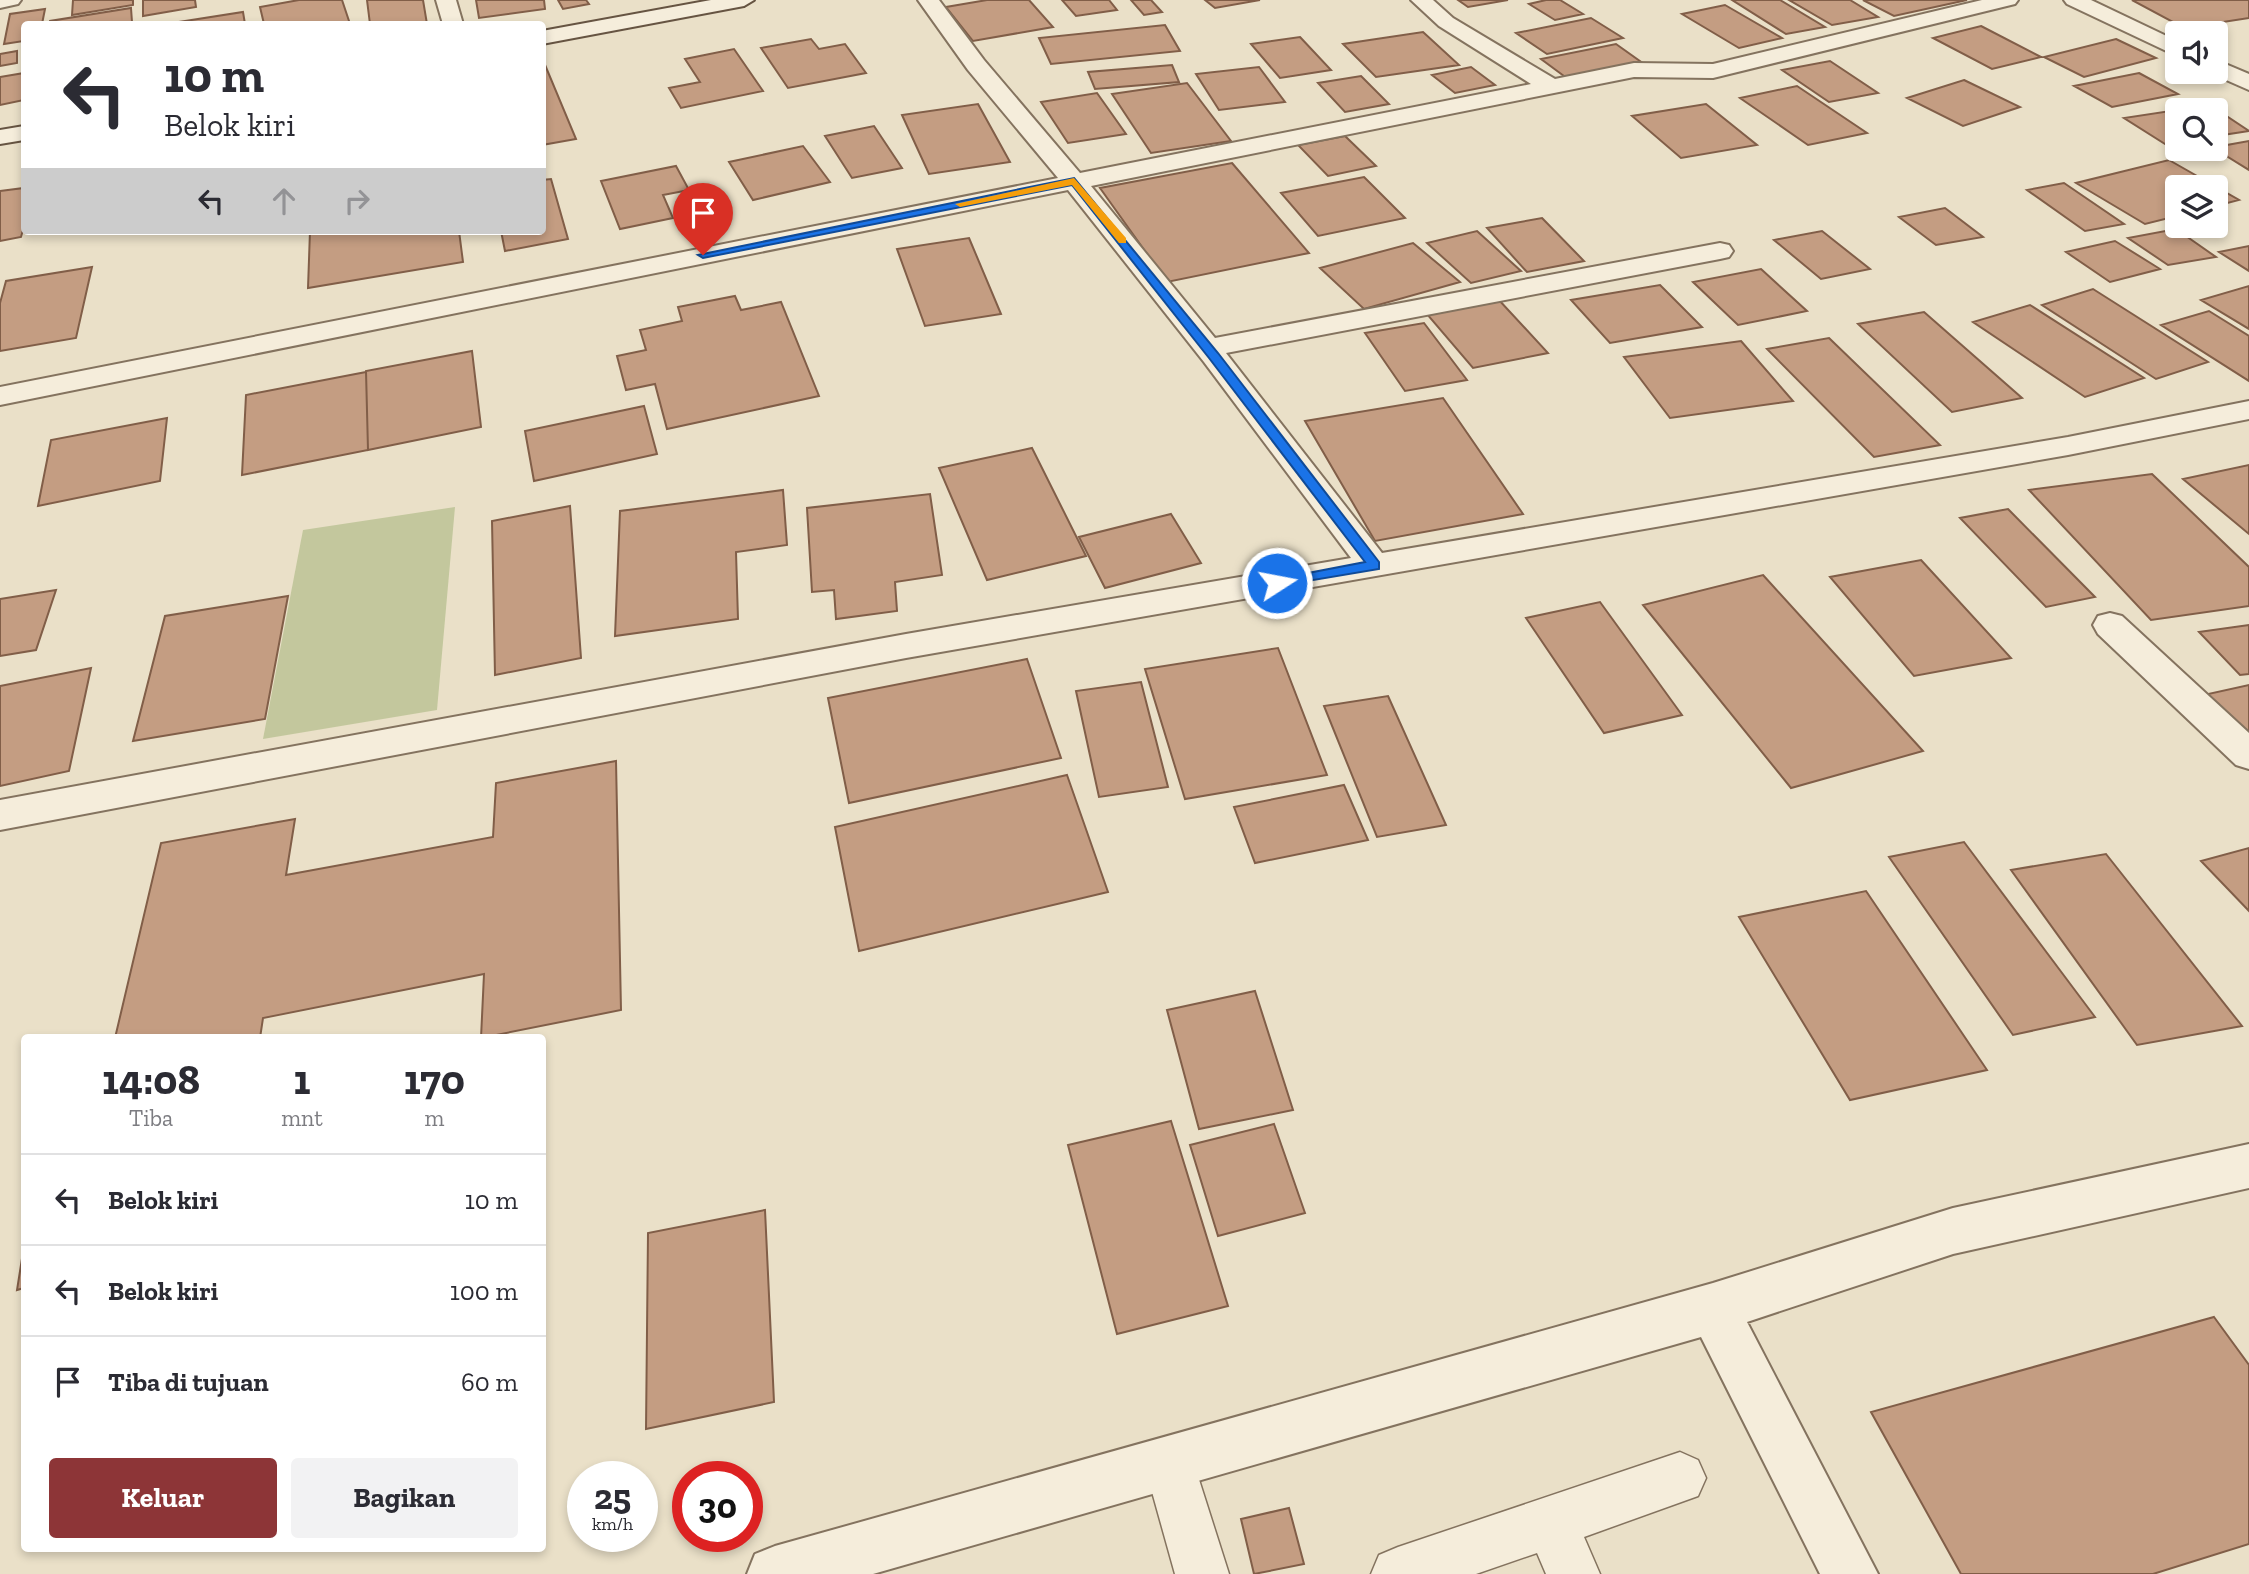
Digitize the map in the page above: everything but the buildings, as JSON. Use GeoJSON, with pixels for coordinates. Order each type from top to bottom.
{"type":"FeatureCollection","features":[{"type":"Feature","properties":{"kind":"street"},"geometry":{"type":"LineString","coordinates":[[0,2],[11,0]]}},
{"type":"Feature","properties":{"kind":"street"},"geometry":{"type":"LineString","coordinates":[[446,0],[452,21]]}},
{"type":"Feature","properties":{"kind":"street"},"geometry":{"type":"LineString","coordinates":[[546,37],[744,0]]}},
{"type":"Feature","properties":{"kind":"street"},"geometry":{"type":"LineString","coordinates":[[928,0],[976,65],[1074,181],[1208,348],[1374,565]]}},
{"type":"Feature","properties":{"kind":"street"},"geometry":{"type":"LineString","coordinates":[[1421,0],[1446,22],[1552,87]]}},
{"type":"Feature","properties":{"kind":"street"},"geometry":{"type":"LineString","coordinates":[[0,396],[1647,68],[1713,71],[2008,0]]}},
{"type":"Feature","properties":{"kind":"street"},"geometry":{"type":"LineString","coordinates":[[2074,0],[2165,43]]}},
{"type":"Feature","properties":{"kind":"street"},"geometry":{"type":"LineString","coordinates":[[2228,73],[2249,83]]}},
{"type":"Feature","properties":{"kind":"street"},"geometry":{"type":"LineString","coordinates":[[0,137],[21,134]]}},
{"type":"Feature","properties":{"kind":"street"},"geometry":{"type":"LineString","coordinates":[[1208,348],[1720,251]]}},
{"type":"Feature","properties":{"kind":"street"},"geometry":{"type":"LineString","coordinates":[[0,815],[906,646],[2068,446],[2249,410]]}},
{"type":"Feature","properties":{"kind":"street"},"geometry":{"type":"LineString","coordinates":[[2110,625],[2249,755]]}},
{"type":"Feature","properties":{"kind":"street"},"geometry":{"type":"LineString","coordinates":[[775,1574],[1713,1308],[1952,1231],[2249,1166]]}},
{"type":"Feature","properties":{"kind":"street"},"geometry":{"type":"LineString","coordinates":[[1713,1308],[1850,1574]]}},
{"type":"Feature","properties":{"kind":"lane"},"geometry":{"type":"LineString","coordinates":[[1170,1463],[1202,1574]]}},
{"type":"Feature","properties":{"kind":"lane"},"geometry":{"type":"LineString","coordinates":[[1398,1574],[1680,1478]]}},
{"type":"Feature","properties":{"kind":"lane"},"geometry":{"type":"LineString","coordinates":[[1550,1522],[1573,1574]]}},
{"type":"Feature","properties":{"kind":"green space"},"geometry":{"type":"Polygon","coordinates":[[[455,507],[437,710],[263,739],[303,530],[455,507]]]}},
{"type":"Feature","properties":{"kind":"slow traffic"},"geometry":{"type":"LineString","coordinates":[[960,204],[1074,181],[1122,241]]}},
{"type":"Feature","properties":{"kind":"route"},"geometry":{"type":"LineString","coordinates":[[703,255],[1074,181],[1214,356],[1374,565],[1277,583]]}}]}
